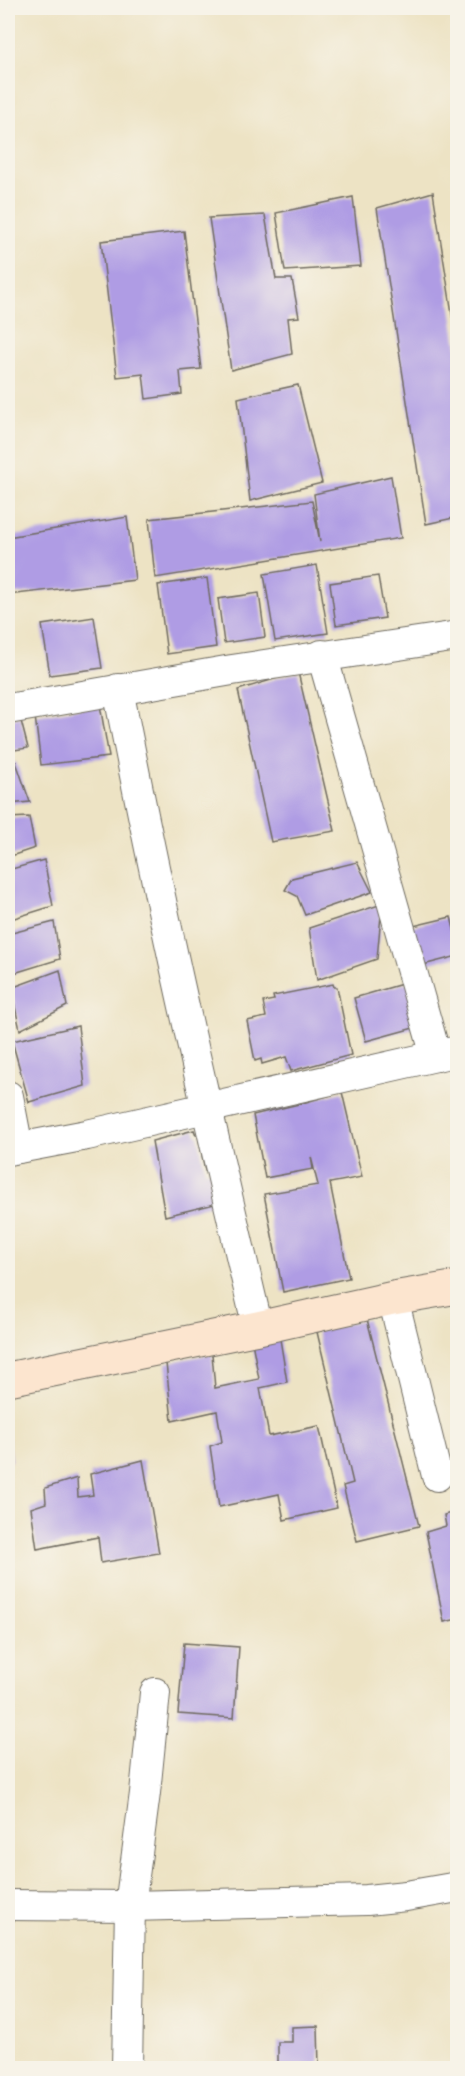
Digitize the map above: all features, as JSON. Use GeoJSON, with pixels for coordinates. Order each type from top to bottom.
{"type":"FeatureCollection","features":[{"type":"Feature","properties":{"kind":"street"},"geometry":{"type":"LineString","coordinates":[[8,709],[322,655],[458,636]]}},
{"type":"Feature","properties":{"kind":"street"},"geometry":{"type":"LineString","coordinates":[[8,1096],[13,1149],[87,1135],[447,1054],[322,655]]}},
{"type":"Feature","properties":{"kind":"street"},"geometry":{"type":"LineString","coordinates":[[118,689],[205,1108],[258,1329]]}},
{"type":"Feature","properties":{"kind":"street"},"geometry":{"type":"LineString","coordinates":[[8,1379],[258,1329],[393,1298],[458,1287]]}},
{"type":"Feature","properties":{"kind":"street"},"geometry":{"type":"LineString","coordinates":[[393,1298],[437,1476]]}},
{"type":"Feature","properties":{"kind":"street"},"geometry":{"type":"LineString","coordinates":[[127,2068],[130,1906],[155,1693]]}},
{"type":"Feature","properties":{"kind":"street"},"geometry":{"type":"LineString","coordinates":[[8,1905],[130,1906],[367,1900],[458,1887]]}},
{"type":"Feature","properties":{"kind":"building"},"geometry":{"type":"Polygon","coordinates":[[[433,192],[458,352],[458,517],[426,524],[377,208],[433,192]]]}},
{"type":"Feature","properties":{"kind":"building"},"geometry":{"type":"Polygon","coordinates":[[[353,197],[361,266],[285,271],[276,213],[353,197]]]}},
{"type":"Feature","properties":{"kind":"building"},"geometry":{"type":"Polygon","coordinates":[[[265,215],[276,279],[292,279],[299,317],[288,318],[292,354],[231,370],[209,218],[265,215]]]}},
{"type":"Feature","properties":{"kind":"building"},"geometry":{"type":"Polygon","coordinates":[[[184,231],[201,369],[180,371],[182,394],[146,399],[143,374],[117,377],[101,241],[184,231]]]}},
{"type":"Feature","properties":{"kind":"building"},"geometry":{"type":"Polygon","coordinates":[[[298,385],[322,483],[250,501],[238,398],[298,385]]]}},
{"type":"Feature","properties":{"kind":"building"},"geometry":{"type":"Polygon","coordinates":[[[391,476],[401,538],[155,578],[149,519],[312,501],[320,542],[314,494],[391,476]]]}},
{"type":"Feature","properties":{"kind":"building"},"geometry":{"type":"Polygon","coordinates":[[[127,517],[135,580],[8,595],[8,537],[127,517]]]}},
{"type":"Feature","properties":{"kind":"building"},"geometry":{"type":"Polygon","coordinates":[[[317,565],[328,633],[275,641],[264,574],[317,565]]]}},
{"type":"Feature","properties":{"kind":"building"},"geometry":{"type":"Polygon","coordinates":[[[378,576],[385,618],[336,625],[330,583],[378,576]]]}},
{"type":"Feature","properties":{"kind":"building"},"geometry":{"type":"Polygon","coordinates":[[[207,578],[216,647],[167,654],[158,585],[207,578]]]}},
{"type":"Feature","properties":{"kind":"building"},"geometry":{"type":"Polygon","coordinates":[[[259,593],[265,637],[224,643],[218,599],[259,593]]]}},
{"type":"Feature","properties":{"kind":"building"},"geometry":{"type":"Polygon","coordinates":[[[94,617],[102,668],[50,675],[42,625],[94,617]]]}},
{"type":"Feature","properties":{"kind":"building"},"geometry":{"type":"Polygon","coordinates":[[[298,672],[335,831],[271,842],[238,690],[298,672]]]}},
{"type":"Feature","properties":{"kind":"building"},"geometry":{"type":"Polygon","coordinates":[[[100,705],[109,757],[41,765],[35,716],[100,705]]]}},
{"type":"Feature","properties":{"kind":"building"},"geometry":{"type":"Polygon","coordinates":[[[20,717],[28,748],[8,751],[8,720],[20,717]]]}},
{"type":"Feature","properties":{"kind":"building"},"geometry":{"type":"Polygon","coordinates":[[[16,762],[30,802],[8,804],[8,765],[16,762]]]}},
{"type":"Feature","properties":{"kind":"building"},"geometry":{"type":"Polygon","coordinates":[[[29,817],[35,848],[8,857],[8,818],[29,817]]]}},
{"type":"Feature","properties":{"kind":"building"},"geometry":{"type":"Polygon","coordinates":[[[44,860],[53,906],[8,920],[8,870],[44,860]]]}},
{"type":"Feature","properties":{"kind":"building"},"geometry":{"type":"Polygon","coordinates":[[[357,862],[372,892],[305,915],[297,896],[285,890],[292,878],[357,862]]]}},
{"type":"Feature","properties":{"kind":"building"},"geometry":{"type":"Polygon","coordinates":[[[382,904],[377,959],[317,980],[309,928],[382,904]]]}},
{"type":"Feature","properties":{"kind":"building"},"geometry":{"type":"Polygon","coordinates":[[[451,917],[458,945],[458,956],[419,966],[409,927],[451,917]]]}},
{"type":"Feature","properties":{"kind":"building"},"geometry":{"type":"Polygon","coordinates":[[[54,922],[60,959],[11,974],[8,960],[8,934],[54,922]]]}},
{"type":"Feature","properties":{"kind":"building"},"geometry":{"type":"Polygon","coordinates":[[[60,970],[67,1006],[20,1030],[11,988],[60,970]]]}},
{"type":"Feature","properties":{"kind":"building"},"geometry":{"type":"Polygon","coordinates":[[[409,982],[421,1026],[366,1041],[354,998],[409,982]]]}},
{"type":"Feature","properties":{"kind":"building"},"geometry":{"type":"Polygon","coordinates":[[[333,984],[337,987],[351,1055],[291,1071],[286,1057],[262,1064],[261,1059],[255,1061],[247,1021],[266,1017],[263,1002],[274,1000],[273,996],[333,984]]]}},
{"type":"Feature","properties":{"kind":"building"},"geometry":{"type":"Polygon","coordinates":[[[78,1026],[85,1086],[29,1102],[12,1041],[78,1026]]]}},
{"type":"Feature","properties":{"kind":"building"},"geometry":{"type":"Polygon","coordinates":[[[342,1092],[362,1177],[330,1183],[349,1278],[283,1292],[264,1194],[318,1185],[311,1157],[313,1169],[265,1178],[253,1115],[342,1092]]]}},
{"type":"Feature","properties":{"kind":"building"},"geometry":{"type":"Polygon","coordinates":[[[194,1130],[198,1135],[205,1171],[213,1170],[219,1203],[165,1216],[152,1141],[194,1130]]]}},
{"type":"Feature","properties":{"kind":"building"},"geometry":{"type":"Polygon","coordinates":[[[367,1319],[419,1526],[357,1541],[343,1486],[353,1483],[317,1332],[367,1319]]]}},
{"type":"Feature","properties":{"kind":"building"},"geometry":{"type":"Polygon","coordinates":[[[280,1339],[287,1382],[260,1388],[269,1436],[319,1426],[337,1508],[284,1520],[279,1494],[219,1507],[210,1446],[222,1442],[217,1411],[172,1421],[166,1363],[212,1354],[215,1388],[259,1379],[252,1342],[280,1339]]]}},
{"type":"Feature","properties":{"kind":"building"},"geometry":{"type":"Polygon","coordinates":[[[8,1436],[12,1461],[8,1462],[8,1436]]]}},
{"type":"Feature","properties":{"kind":"building"},"geometry":{"type":"Polygon","coordinates":[[[143,1460],[159,1553],[101,1563],[98,1537],[37,1549],[31,1508],[46,1503],[45,1488],[77,1478],[78,1497],[93,1495],[90,1474],[143,1460]]]}},
{"type":"Feature","properties":{"kind":"building"},"geometry":{"type":"Polygon","coordinates":[[[458,1511],[458,1619],[444,1622],[426,1532],[446,1526],[444,1515],[458,1511]]]}},
{"type":"Feature","properties":{"kind":"building"},"geometry":{"type":"Polygon","coordinates":[[[184,1643],[239,1647],[234,1718],[178,1714],[184,1643]]]}},
{"type":"Feature","properties":{"kind":"building"},"geometry":{"type":"Polygon","coordinates":[[[318,2026],[319,2068],[278,2068],[278,2042],[292,2042],[292,2027],[318,2026]]]}}]}
